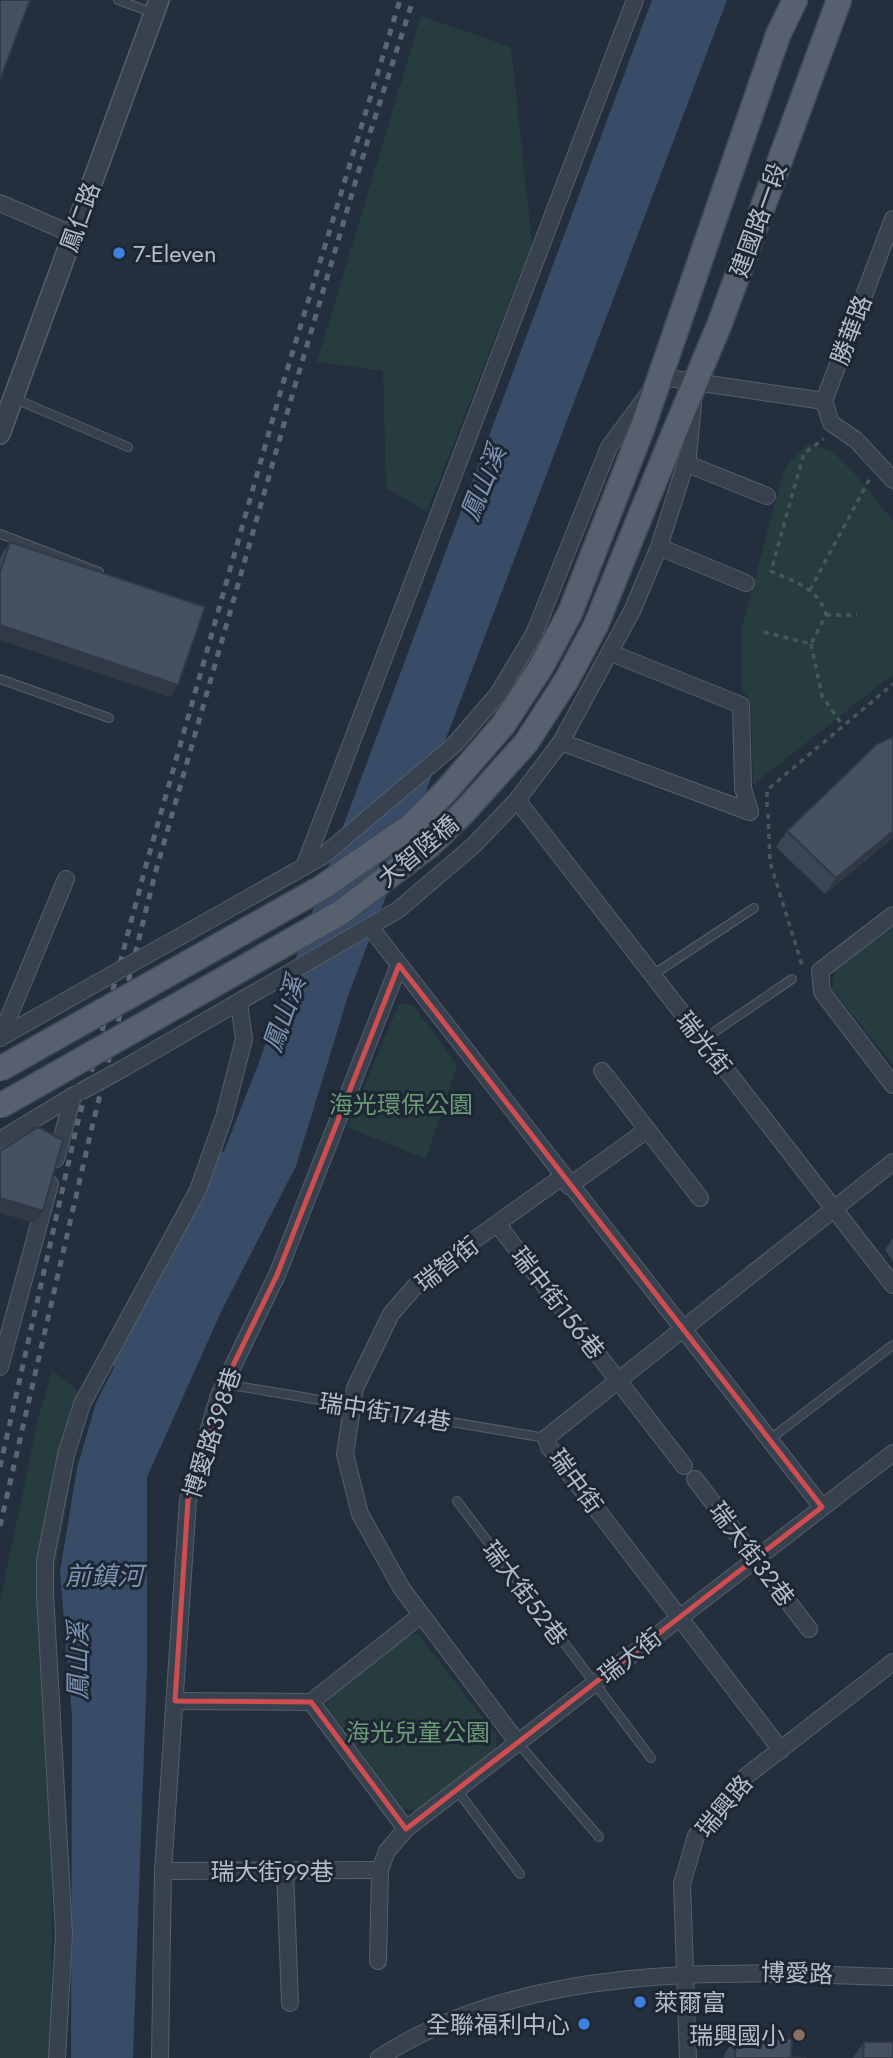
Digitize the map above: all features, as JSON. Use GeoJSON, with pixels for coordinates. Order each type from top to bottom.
{"type":"FeatureCollection","features":[{"type":"Feature","properties":{"kind":"main road","name":"建國路一段"},"geometry":{"type":"LineString","coordinates":[[642,429],[778,35],[795,0]]}},
{"type":"Feature","properties":{"kind":"main road","name":"建國路一段"},"geometry":{"type":"LineString","coordinates":[[672,438],[696,382],[839,0]]}},
{"type":"Feature","properties":{"kind":"main road","name":"大智陸橋"},"geometry":{"type":"LineString","coordinates":[[0,1069],[321,888],[411,826],[445,792],[503,725],[541,667],[570,613],[642,429]]}},
{"type":"Feature","properties":{"kind":"main road","name":"大智陸橋"},"geometry":{"type":"LineString","coordinates":[[0,1106],[340,913],[429,846],[464,812],[526,743],[566,681],[596,625],[672,438]]}},
{"type":"Feature","properties":{"kind":"street"},"geometry":{"type":"LineString","coordinates":[[304,867],[635,0]]}},
{"type":"Feature","properties":{"kind":"street","name":"鳳仁路"},"geometry":{"type":"LineString","coordinates":[[0,434],[156,6]]}},
{"type":"Feature","properties":{"kind":"street"},"geometry":{"type":"LineString","coordinates":[[0,203],[74,235]]}},
{"type":"Feature","properties":{"kind":"street","name":"勝華路"},"geometry":{"type":"LineString","coordinates":[[824,401],[893,219]]}},
{"type":"Feature","properties":{"kind":"street"},"geometry":{"type":"LineString","coordinates":[[0,1038],[323,856],[454,745],[498,694],[534,634],[609,447],[661,377],[824,401],[831,423],[877,460],[893,480]]}},
{"type":"Feature","properties":{"kind":"street"},"geometry":{"type":"LineString","coordinates":[[0,1140],[398,910],[464,853],[517,800],[561,742],[611,653],[659,547],[685,463],[696,382]]}},
{"type":"Feature","properties":{"kind":"street"},"geometry":{"type":"LineString","coordinates":[[685,463],[767,496]]}},
{"type":"Feature","properties":{"kind":"street"},"geometry":{"type":"LineString","coordinates":[[659,547],[746,583]]}},
{"type":"Feature","properties":{"kind":"street"},"geometry":{"type":"LineString","coordinates":[[561,742],[750,812],[743,788],[741,705],[611,653]]}},
{"type":"Feature","properties":{"kind":"street","name":"瑞光街"},"geometry":{"type":"LineString","coordinates":[[517,800],[701,1041],[893,1285]]}},
{"type":"Feature","properties":{"kind":"street"},"geometry":{"type":"LineString","coordinates":[[0,1038],[66,879]]}},
{"type":"Feature","properties":{"kind":"street"},"geometry":{"type":"LineString","coordinates":[[893,915],[820,971],[822,992],[893,1085]]}},
{"type":"Feature","properties":{"kind":"street"},"geometry":{"type":"LineString","coordinates":[[364,931],[399,965],[822,1507]]}},
{"type":"Feature","properties":{"kind":"street","name":"博愛路398巷"},"geometry":{"type":"LineString","coordinates":[[160,2058],[163,1871],[188,1500],[224,1384],[277,1275],[399,965]]}},
{"type":"Feature","properties":{"kind":"street"},"geometry":{"type":"LineString","coordinates":[[57,2058],[64,1934],[44,1594],[45,1561],[66,1455],[82,1404],[198,1190],[225,1117],[244,1039],[239,1003]]}},
{"type":"Feature","properties":{"kind":"street"},"geometry":{"type":"LineString","coordinates":[[602,1071],[700,1198]]}},
{"type":"Feature","properties":{"kind":"street"},"geometry":{"type":"LineString","coordinates":[[0,1367],[76,1094]]}},
{"type":"Feature","properties":{"kind":"street","name":"瑞智街"},"geometry":{"type":"LineString","coordinates":[[518,1743],[402,1589],[360,1514],[345,1454],[355,1388],[391,1314],[424,1276],[565,1181],[648,1130]]}},
{"type":"Feature","properties":{"kind":"street","name":"瑞中街"},"geometry":{"type":"LineString","coordinates":[[781,1749],[549,1447],[546,1438],[893,1162]]}},
{"type":"Feature","properties":{"kind":"street","name":"瑞中街156巷"},"geometry":{"type":"LineString","coordinates":[[498,1225],[684,1466]]}},
{"type":"Feature","properties":{"kind":"street","name":"瑞大街"},"geometry":{"type":"LineString","coordinates":[[380,1870],[387,1851],[406,1829],[822,1507],[890,1460]]}},
{"type":"Feature","properties":{"kind":"street","name":"瑞大街32巷"},"geometry":{"type":"LineString","coordinates":[[695,1479],[809,1629]]}},
{"type":"Feature","properties":{"kind":"street"},"geometry":{"type":"LineString","coordinates":[[175,1701],[311,1702],[421,1615]]}},
{"type":"Feature","properties":{"kind":"street","name":"瑞興路"},"geometry":{"type":"LineString","coordinates":[[688,2058],[682,1884],[696,1836],[745,1777],[893,1662]]}},
{"type":"Feature","properties":{"kind":"street"},"geometry":{"type":"LineString","coordinates":[[311,1702],[406,1829]]}},
{"type":"Feature","properties":{"kind":"street"},"geometry":{"type":"LineString","coordinates":[[378,1961],[380,1870]]}},
{"type":"Feature","properties":{"kind":"street","name":"瑞大街99巷"},"geometry":{"type":"LineString","coordinates":[[163,1871],[380,1870]]}},
{"type":"Feature","properties":{"kind":"street"},"geometry":{"type":"LineString","coordinates":[[285,1871],[290,2003]]}},
{"type":"Feature","properties":{"kind":"street","name":"博愛路"},"geometry":{"type":"LineString","coordinates":[[379,2058],[400,2045],[472,2013],[540,1993],[686,1973],[757,1972],[893,1977]]}},
{"type":"Feature","properties":{"kind":"lane"},"geometry":{"type":"LineString","coordinates":[[118,0],[156,6]]}},
{"type":"Feature","properties":{"kind":"lane"},"geometry":{"type":"LineString","coordinates":[[13,398],[128,447]]}},
{"type":"Feature","properties":{"kind":"lane"},"geometry":{"type":"LineString","coordinates":[[0,534],[104,574]]}},
{"type":"Feature","properties":{"kind":"lane"},"geometry":{"type":"LineString","coordinates":[[0,679],[109,718]]}},
{"type":"Feature","properties":{"kind":"lane"},"geometry":{"type":"LineString","coordinates":[[651,976],[754,908]]}},
{"type":"Feature","properties":{"kind":"lane"},"geometry":{"type":"LineString","coordinates":[[701,1041],[792,979]]}},
{"type":"Feature","properties":{"kind":"lane"},"geometry":{"type":"LineString","coordinates":[[769,1440],[893,1345]]}},
{"type":"Feature","properties":{"kind":"lane","name":"瑞中街174巷"},"geometry":{"type":"LineString","coordinates":[[224,1384],[352,1408],[546,1438]]}},
{"type":"Feature","properties":{"kind":"lane","name":"瑞大街52巷"},"geometry":{"type":"LineString","coordinates":[[457,1501],[651,1758]]}},
{"type":"Feature","properties":{"kind":"lane"},"geometry":{"type":"LineString","coordinates":[[518,1743],[599,1837]]}},
{"type":"Feature","properties":{"kind":"lane"},"geometry":{"type":"LineString","coordinates":[[457,1790],[520,1874]]}},
{"type":"Feature","properties":{"kind":"path"},"geometry":{"type":"LineString","coordinates":[[826,438],[804,453],[771,571],[810,590],[824,604],[826,615],[811,644],[822,696],[843,726]]}},
{"type":"Feature","properties":{"kind":"path"},"geometry":{"type":"LineString","coordinates":[[810,590],[870,477]]}},
{"type":"Feature","properties":{"kind":"path"},"geometry":{"type":"LineString","coordinates":[[826,615],[857,615]]}},
{"type":"Feature","properties":{"kind":"path"},"geometry":{"type":"LineString","coordinates":[[764,632],[811,644]]}},
{"type":"Feature","properties":{"kind":"path"},"geometry":{"type":"LineString","coordinates":[[802,965],[770,862],[767,790],[893,684]]}},
{"type":"Feature","properties":{"kind":"highlighted area"},"geometry":{"type":"Polygon","coordinates":[[[399,965],[822,1507],[406,1829],[311,1702],[175,1701],[188,1500],[224,1384],[277,1275],[399,965]]]}},
{"type":"Feature","properties":{"kind":"green space"},"geometry":{"type":"Polygon","coordinates":[[[421,16],[511,47],[532,243],[427,512],[386,488],[383,371],[317,362],[421,16]]]}},
{"type":"Feature","properties":{"kind":"green space"},"geometry":{"type":"Polygon","coordinates":[[[808,444],[833,452],[861,480],[893,521],[893,674],[753,785],[751,704],[741,687],[741,631],[783,473],[790,461],[808,444]]]}},
{"type":"Feature","properties":{"kind":"green space"},"geometry":{"type":"Polygon","coordinates":[[[893,926],[893,1065],[832,989],[835,971],[893,926]]]}},
{"type":"Feature","properties":{"kind":"green space","name":"海光環保公園"},"geometry":{"type":"Polygon","coordinates":[[[399,1004],[413,1005],[457,1065],[426,1159],[347,1127],[399,1004]]]}},
{"type":"Feature","properties":{"kind":"green space"},"geometry":{"type":"Polygon","coordinates":[[[52,1370],[85,1397],[51,1594],[52,2058],[0,2058],[0,1602],[37,1424],[52,1370]]]}},
{"type":"Feature","properties":{"kind":"green space","name":"海光兒童公園"},"geometry":{"type":"Polygon","coordinates":[[[418,1634],[496,1735],[496,1749],[417,1810],[401,1809],[326,1707],[330,1694],[403,1637],[418,1634]]]}},
{"type":"Feature","properties":{"kind":"water","name":"前鎮河"},"geometry":{"type":"Polygon","coordinates":[[[652,0],[727,0],[348,996],[296,1166],[222,1310],[147,1477],[147,1667],[133,2058],[71,2058],[72,1717],[60,1572],[77,1468],[96,1403],[138,1320],[184,1253],[258,1065],[335,848],[652,0]]]}},
{"type":"Feature","properties":{"kind":"building"},"geometry":{"type":"Polygon","coordinates":[[[0,0],[30,0],[0,80],[0,0]]]}},
{"type":"Feature","properties":{"kind":"building"},"geometry":{"type":"Polygon","coordinates":[[[10,542],[205,607],[178,685],[0,625],[0,572],[10,542]]]}},
{"type":"Feature","properties":{"kind":"building"},"geometry":{"type":"Polygon","coordinates":[[[893,737],[893,831],[836,878],[787,831],[877,744],[893,737]]]}},
{"type":"Feature","properties":{"kind":"building"},"geometry":{"type":"Polygon","coordinates":[[[38,1127],[63,1140],[43,1211],[0,1198],[0,1151],[38,1127]]]}},
{"type":"Feature","properties":{"kind":"building"},"geometry":{"type":"Polygon","coordinates":[[[736,2037],[792,2039],[791,2057],[807,2058],[735,2058],[736,2037]]]}},
{"type":"Feature","properties":{"kind":"building"},"geometry":{"type":"Polygon","coordinates":[[[864,2042],[893,2042],[893,2058],[863,2058],[864,2042]]]}},
{"type":"Feature","properties":{"kind":"waterway","name":"鳳山溪"},"geometry":{"type":"LineString","coordinates":[[126,1355],[149,1299],[224,1168]]}},
{"type":"Feature","properties":{"kind":"railway"},"geometry":{"type":"LineString","coordinates":[[0,1467],[77,1125],[145,869],[281,390],[400,0]]}},
{"type":"Feature","properties":{"kind":"railway"},"geometry":{"type":"LineString","coordinates":[[0,1526],[92,1127],[155,874],[294,389],[370,133],[413,0]]}},
{"type":"Feature","properties":{"kind":"place","name":"7-Eleven"},"geometry":{"type":"Point","coordinates":[119,253]}},
{"type":"Feature","properties":{"kind":"place","name":"萊爾富"},"geometry":{"type":"Point","coordinates":[640,2002]}},
{"type":"Feature","properties":{"kind":"place","name":"全聯福利中心"},"geometry":{"type":"Point","coordinates":[584,2024]}},
{"type":"Feature","properties":{"kind":"place","name":"瑞興國小"},"geometry":{"type":"Point","coordinates":[799,2035]}}]}
